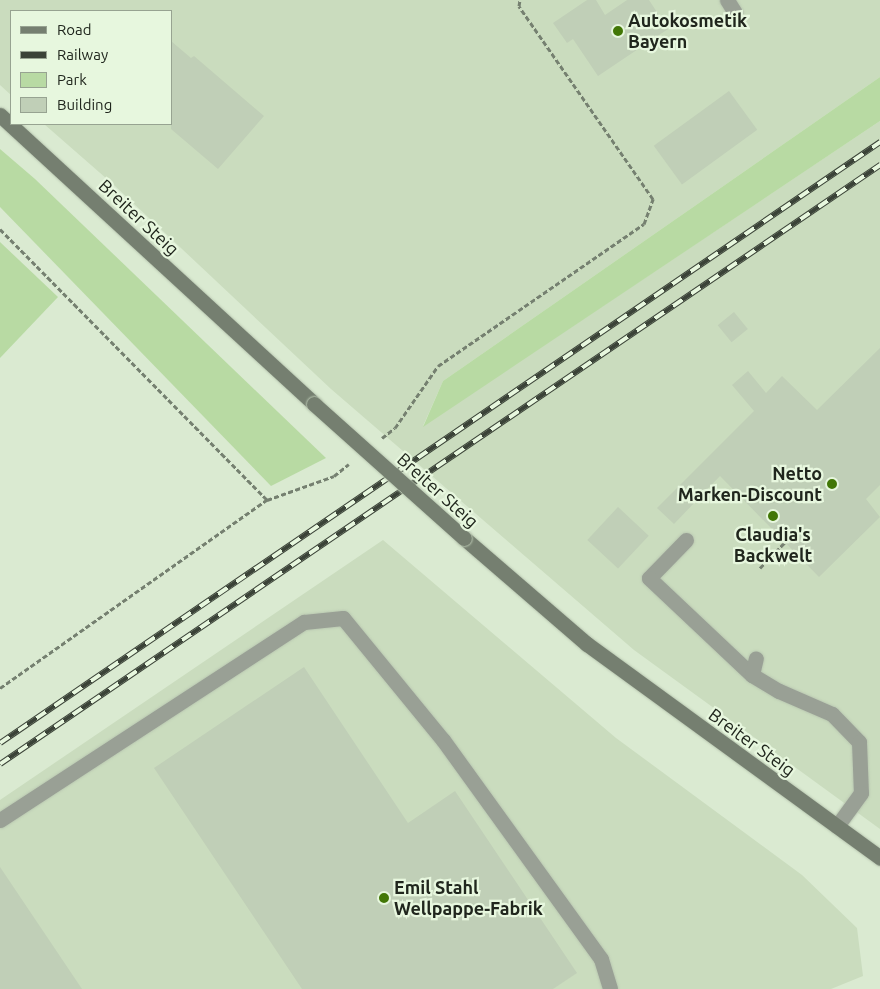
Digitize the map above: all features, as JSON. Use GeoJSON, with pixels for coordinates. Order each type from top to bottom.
{"type":"FeatureCollection","features":[{"type":"Feature","properties":{"kind":"street","name":"Breiter Steig"},"geometry":{"type":"LineString","coordinates":[[0,115],[10,124]]}},
{"type":"Feature","properties":{"kind":"street","name":"Breiter Steig"},"geometry":{"type":"LineString","coordinates":[[11,125],[314,404],[464,538],[587,644],[880,858]]}},
{"type":"Feature","properties":{"kind":"lane"},"geometry":{"type":"LineString","coordinates":[[727,0],[736,13]]}},
{"type":"Feature","properties":{"kind":"lane"},"geometry":{"type":"LineString","coordinates":[[686,540],[649,578],[752,675],[779,692],[832,714],[860,742],[861,793],[837,826]]}},
{"type":"Feature","properties":{"kind":"lane"},"geometry":{"type":"LineString","coordinates":[[0,820],[304,622],[343,618],[443,740],[601,959],[610,989]]}},
{"type":"Feature","properties":{"kind":"lane"},"geometry":{"type":"LineString","coordinates":[[752,675],[756,658]]}},
{"type":"Feature","properties":{"kind":"path"},"geometry":{"type":"LineString","coordinates":[[380,440],[395,428],[438,366],[644,224],[653,199],[519,6],[520,0]]}},
{"type":"Feature","properties":{"kind":"path"},"geometry":{"type":"LineString","coordinates":[[0,229],[267,500]]}},
{"type":"Feature","properties":{"kind":"path"},"geometry":{"type":"LineString","coordinates":[[0,688],[267,500],[334,476],[357,458]]}},
{"type":"Feature","properties":{"kind":"path"},"geometry":{"type":"LineString","coordinates":[[760,568],[785,542]]}},
{"type":"Feature","properties":{"kind":"shaded area"},"geometry":{"type":"Polygon","coordinates":[[[0,0],[880,0],[880,77],[443,381],[423,426],[880,121],[880,829],[634,650],[331,389],[115,186],[45,125],[172,125],[172,10],[10,10],[10,94],[0,85],[0,0]]]}},
{"type":"Feature","properties":{"kind":"shaded area"},"geometry":{"type":"Polygon","coordinates":[[[383,540],[616,738],[802,875],[857,928],[863,976],[831,989],[0,989],[0,800],[383,540]]]}},
{"type":"Feature","properties":{"kind":"green space"},"geometry":{"type":"Polygon","coordinates":[[[880,77],[880,121],[423,427],[443,381],[880,77]]]}},
{"type":"Feature","properties":{"kind":"green space"},"geometry":{"type":"Polygon","coordinates":[[[0,149],[35,179],[326,458],[271,486],[0,207],[0,149]]]}},
{"type":"Feature","properties":{"kind":"green space"},"geometry":{"type":"Polygon","coordinates":[[[0,242],[58,297],[0,358],[0,242]]]}},
{"type":"Feature","properties":{"kind":"building"},"geometry":{"type":"Polygon","coordinates":[[[587,0],[596,0],[605,15],[627,0],[649,0],[668,29],[598,76],[573,39],[567,43],[553,23],[587,0]]]}},
{"type":"Feature","properties":{"kind":"building"},"geometry":{"type":"Polygon","coordinates":[[[172,42],[191,58],[194,56],[264,116],[218,169],[171,129],[172,42]]]}},
{"type":"Feature","properties":{"kind":"building"},"geometry":{"type":"Polygon","coordinates":[[[729,91],[757,130],[682,184],[654,146],[729,91]]]}},
{"type":"Feature","properties":{"kind":"building"},"geometry":{"type":"Polygon","coordinates":[[[734,312],[748,329],[732,342],[718,325],[734,312]]]}},
{"type":"Feature","properties":{"kind":"building"},"geometry":{"type":"Polygon","coordinates":[[[880,348],[880,485],[866,499],[880,517],[819,577],[720,476],[674,524],[657,508],[754,411],[732,385],[748,371],[766,393],[782,376],[817,410],[880,348]]]}},
{"type":"Feature","properties":{"kind":"building"},"geometry":{"type":"Polygon","coordinates":[[[618,507],[649,536],[618,569],[587,540],[618,507]]]}},
{"type":"Feature","properties":{"kind":"building","name":"Emil Stahl Wellpappe-Fabrik"},"geometry":{"type":"Polygon","coordinates":[[[304,667],[408,823],[455,791],[577,973],[553,989],[302,989],[154,768],[304,667]]]}},
{"type":"Feature","properties":{"kind":"building"},"geometry":{"type":"Polygon","coordinates":[[[0,867],[82,989],[0,989],[0,867]]]}},
{"type":"Feature","properties":{"kind":"railway"},"geometry":{"type":"LineString","coordinates":[[0,743],[880,142]]}},
{"type":"Feature","properties":{"kind":"railway"},"geometry":{"type":"LineString","coordinates":[[0,764],[880,165]]}},
{"type":"Feature","properties":{"kind":"place","name":"Autokosmetik Bayern"},"geometry":{"type":"Point","coordinates":[618,31]}},
{"type":"Feature","properties":{"kind":"place","name":"Netto Marken-Discount"},"geometry":{"type":"Point","coordinates":[832,484]}},
{"type":"Feature","properties":{"kind":"place","name":"Claudia's Backwelt"},"geometry":{"type":"Point","coordinates":[773,516]}},
{"type":"Feature","properties":{"kind":"place","name":"Emil Stahl Wellpappe-Fabrik"},"geometry":{"type":"Point","coordinates":[384,898]}}]}
